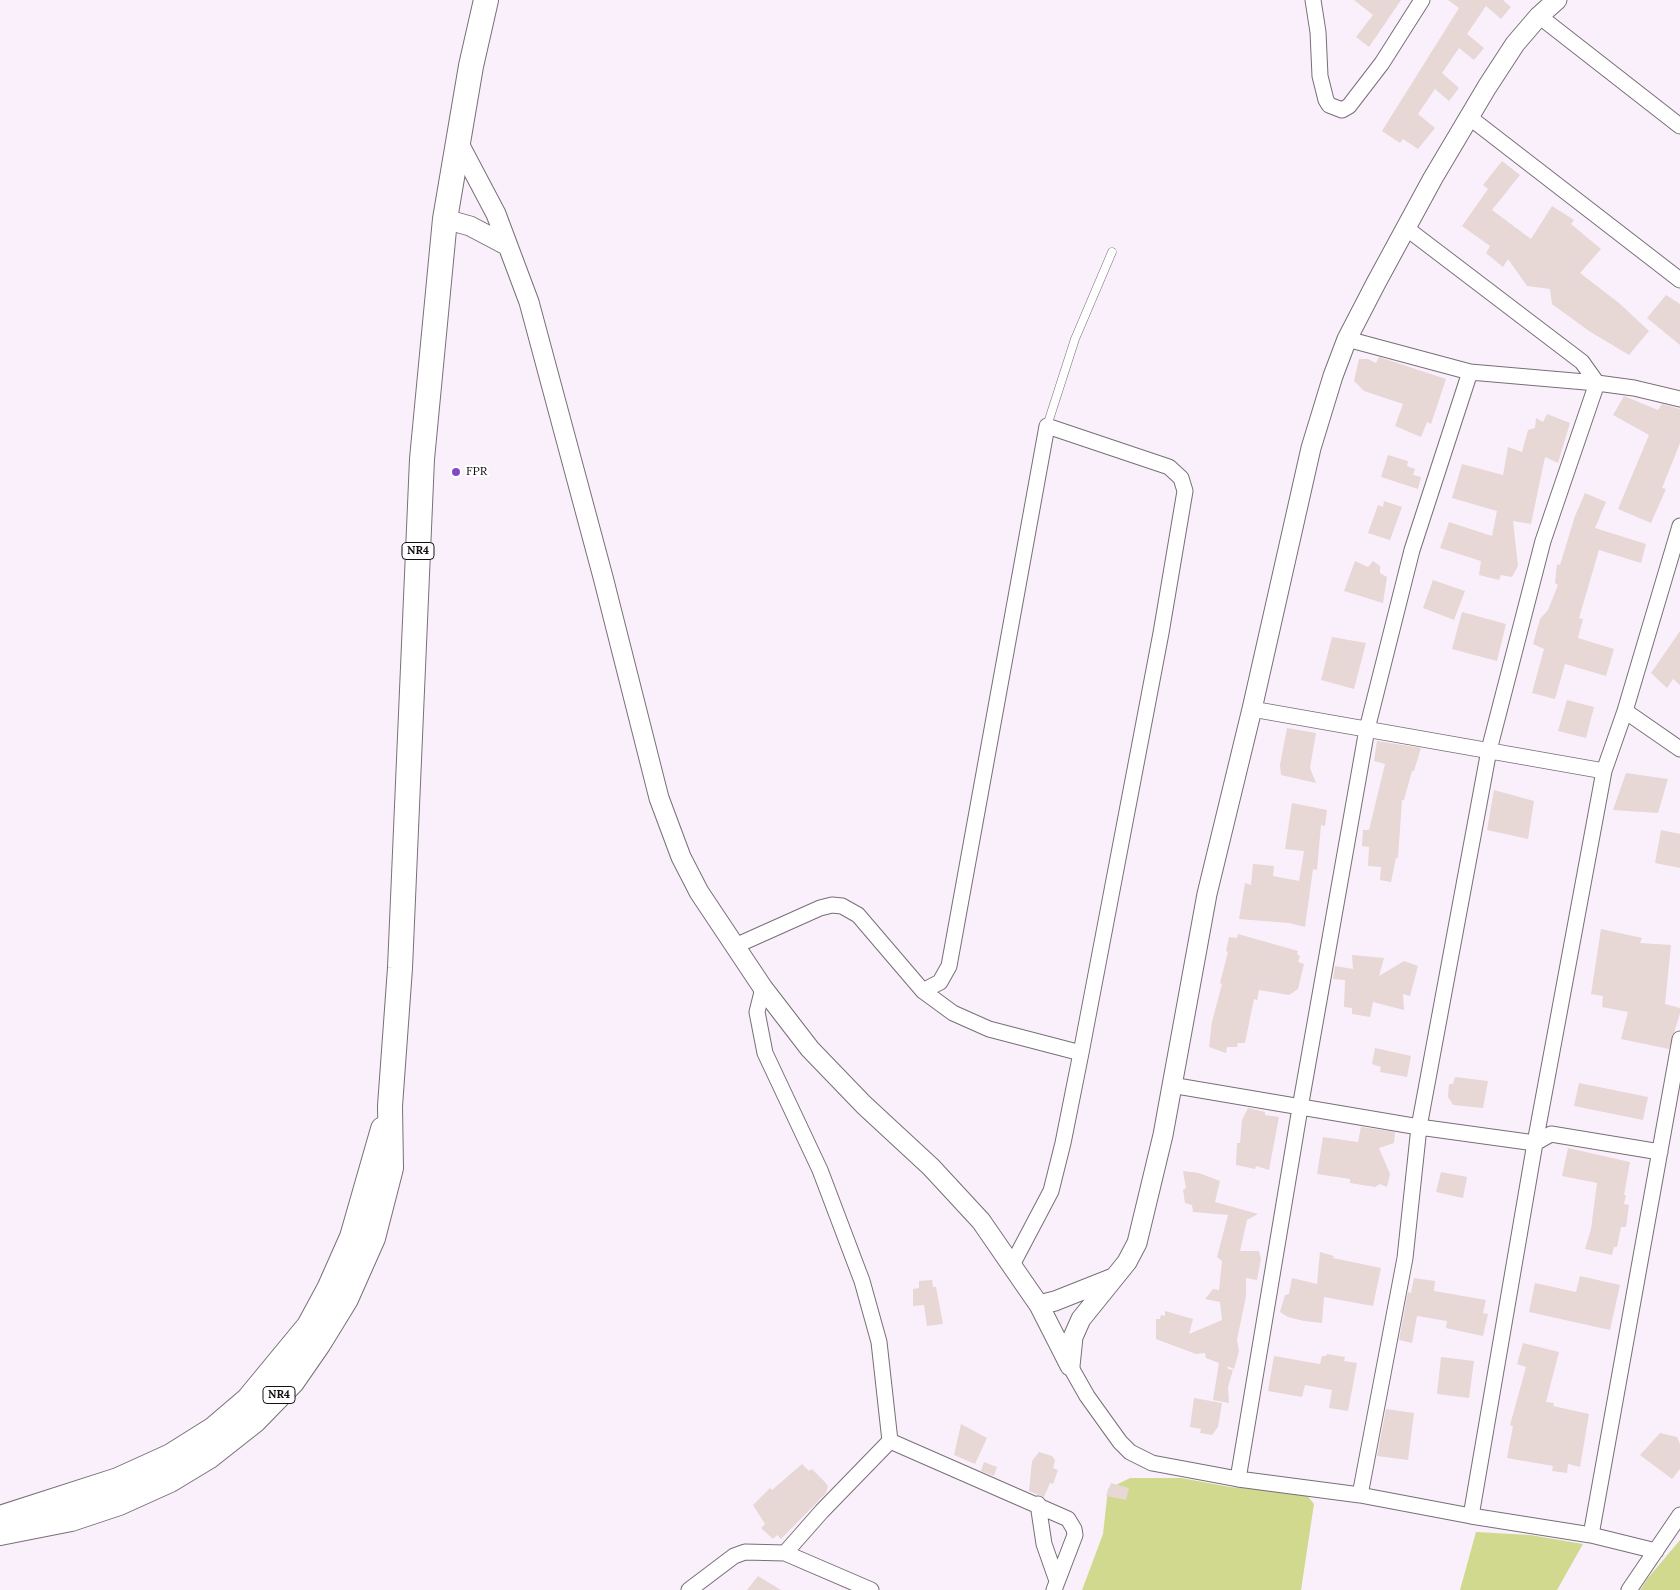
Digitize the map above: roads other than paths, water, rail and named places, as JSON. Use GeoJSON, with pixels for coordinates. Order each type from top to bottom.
{"type":"FeatureCollection","features":[{"type":"Feature","properties":{"kind":"highway","name":"NR4"},"geometry":{"type":"LineString","coordinates":[[0,1533],[71,1519],[119,1503],[170,1480],[208,1457],[255,1420],[292,1382],[319,1343],[346,1299],[373,1238],[391,1168],[390,1106],[400,958],[422,459],[444,219],[471,66],[486,0]]}},
{"type":"Feature","properties":{"kind":"highway","name":"NR4"},"geometry":{"type":"LineString","coordinates":[[0,1518],[118,1480],[172,1456],[214,1428],[248,1400],[309,1326],[329,1289],[352,1237],[390,1106]]}},
{"type":"Feature","properties":{"kind":"street"},"geometry":{"type":"LineString","coordinates":[[1313,0],[1318,32],[1320,76],[1326,100],[1329,105],[1342,110],[1349,106],[1382,63],[1422,0]]}},
{"type":"Feature","properties":{"kind":"street"},"geometry":{"type":"LineString","coordinates":[[1070,1366],[1073,1337],[1081,1319],[1127,1262],[1137,1242],[1156,1169],[1207,894],[1252,709],[1311,448],[1347,339],[1406,228],[1469,117],[1515,44],[1539,16],[1557,0]]}},
{"type":"Feature","properties":{"kind":"street"},"geometry":{"type":"LineString","coordinates":[[1539,16],[1680,126]]}},
{"type":"Feature","properties":{"kind":"street"},"geometry":{"type":"LineString","coordinates":[[1469,117],[1680,280]]}},
{"type":"Feature","properties":{"kind":"street"},"geometry":{"type":"LineString","coordinates":[[458,142],[496,214],[529,302],[603,577],[659,798],[681,856],[699,892],[763,988],[810,1049],[833,1074],[955,1192],[980,1221],[1038,1305],[1087,1396],[1130,1452],[1152,1464],[1238,1479],[1360,1495],[1471,1516],[1591,1535],[1656,1551]]}},
{"type":"Feature","properties":{"kind":"street"},"geometry":{"type":"LineString","coordinates":[[444,219],[470,226],[508,246]]}},
{"type":"Feature","properties":{"kind":"street"},"geometry":{"type":"LineString","coordinates":[[1406,228],[1582,362],[1597,383]]}},
{"type":"Feature","properties":{"kind":"street"},"geometry":{"type":"LineString","coordinates":[[1347,339],[1470,372],[1597,383],[1634,388],[1680,399]]}},
{"type":"Feature","properties":{"kind":"street"},"geometry":{"type":"LineString","coordinates":[[1238,1479],[1300,1108],[1367,729],[1412,550],[1470,372]]}},
{"type":"Feature","properties":{"kind":"street"},"geometry":{"type":"LineString","coordinates":[[1360,1495],[1405,1258],[1419,1127],[1489,750],[1543,541],[1597,383]]}},
{"type":"Feature","properties":{"kind":"street"},"geometry":{"type":"LineString","coordinates":[[923,991],[940,982],[949,966],[1047,426],[1169,467],[1177,472],[1184,484],[1161,633],[1081,1053],[1063,1143],[1051,1191],[1040,1217],[1012,1265]]}},
{"type":"Feature","properties":{"kind":"street"},"geometry":{"type":"LineString","coordinates":[[1471,1516],[1535,1142],[1604,771],[1625,712],[1679,535]]}},
{"type":"Feature","properties":{"kind":"street"},"geometry":{"type":"LineString","coordinates":[[1252,709],[1604,771]]}},
{"type":"Feature","properties":{"kind":"street"},"geometry":{"type":"LineString","coordinates":[[1625,712],[1680,749]]}},
{"type":"Feature","properties":{"kind":"street"},"geometry":{"type":"LineString","coordinates":[[735,946],[820,908],[832,905],[842,906],[858,915],[923,991],[953,1013],[990,1030],[1081,1053]]}},
{"type":"Feature","properties":{"kind":"street"},"geometry":{"type":"LineString","coordinates":[[763,988],[757,1012],[765,1053],[820,1170],[862,1281],[879,1342],[890,1441]]}},
{"type":"Feature","properties":{"kind":"street"},"geometry":{"type":"LineString","coordinates":[[1591,1535],[1680,1039]]}},
{"type":"Feature","properties":{"kind":"street"},"geometry":{"type":"LineString","coordinates":[[1171,1086],[1419,1127],[1535,1142],[1551,1134],[1660,1152]]}},
{"type":"Feature","properties":{"kind":"street"},"geometry":{"type":"LineString","coordinates":[[1038,1305],[1055,1301],[1113,1278]]}},
{"type":"Feature","properties":{"kind":"street"},"geometry":{"type":"LineString","coordinates":[[890,1441],[1038,1504],[1068,1519],[1075,1534],[1055,1586]]}},
{"type":"Feature","properties":{"kind":"street"},"geometry":{"type":"LineString","coordinates":[[785,1553],[822,1511],[890,1441]]}},
{"type":"Feature","properties":{"kind":"street"},"geometry":{"type":"LineString","coordinates":[[1038,1504],[1044,1544],[1055,1586]]}},
{"type":"Feature","properties":{"kind":"street"},"geometry":{"type":"LineString","coordinates":[[1629,1590],[1680,1515]]}},
{"type":"Feature","properties":{"kind":"street"},"geometry":{"type":"LineString","coordinates":[[689,1590],[734,1556],[745,1552],[785,1553],[872,1590]]}},
{"type":"Feature","properties":{"kind":"lane"},"geometry":{"type":"LineString","coordinates":[[1047,426],[1075,339],[1112,252]]}},
{"type":"Feature","properties":{"kind":"place","name":"FPR"},"geometry":{"type":"Point","coordinates":[456,472]}}]}
